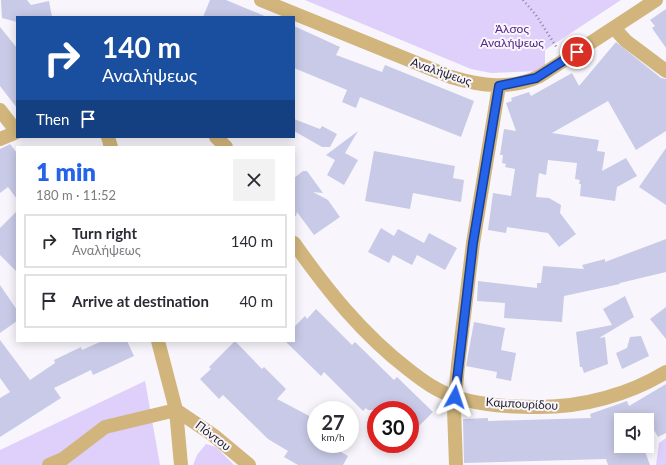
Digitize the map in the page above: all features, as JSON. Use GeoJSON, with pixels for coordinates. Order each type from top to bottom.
{"type":"FeatureCollection","features":[{"type":"Feature","properties":{"kind":"street","name":"Αναλήψεως"},"geometry":{"type":"LineString","coordinates":[[261,0],[451,77],[474,84],[499,86],[536,78],[656,0]]}},
{"type":"Feature","properties":{"kind":"street"},"geometry":{"type":"LineString","coordinates":[[614,28],[626,41],[666,71]]}},
{"type":"Feature","properties":{"kind":"street"},"geometry":{"type":"LineString","coordinates":[[456,465],[455,397],[473,243],[499,86]]}},
{"type":"Feature","properties":{"kind":"street"},"geometry":{"type":"LineString","coordinates":[[0,110],[16,131]]}},
{"type":"Feature","properties":{"kind":"street"},"geometry":{"type":"LineString","coordinates":[[0,139],[16,132]]}},
{"type":"Feature","properties":{"kind":"street"},"geometry":{"type":"LineString","coordinates":[[217,138],[225,146]]}},
{"type":"Feature","properties":{"kind":"street","name":"Καμπουρίδου"},"geometry":{"type":"LineString","coordinates":[[295,244],[334,298],[367,334],[412,372],[434,387],[455,397],[510,406],[565,406],[593,401],[619,393],[666,372]]}},
{"type":"Feature","properties":{"kind":"street","name":"Πόντου"},"geometry":{"type":"LineString","coordinates":[[158,342],[176,410],[181,465]]}},
{"type":"Feature","properties":{"kind":"street"},"geometry":{"type":"LineString","coordinates":[[49,465],[63,459],[105,427],[176,410]]}},
{"type":"Feature","properties":{"kind":"street","name":"Πόντου"},"geometry":{"type":"LineString","coordinates":[[176,410],[213,435],[249,465]]}},
{"type":"Feature","properties":{"kind":"path"},"geometry":{"type":"LineString","coordinates":[[523,0],[536,15],[565,60]]}},
{"type":"Feature","properties":{"kind":"green space","name":"Άλσος Αναλήψεως"},"geometry":{"type":"Polygon","coordinates":[[[305,0],[621,0],[545,50],[545,67],[539,71],[491,73],[471,69],[305,0]]]}},
{"type":"Feature","properties":{"kind":"green space"},"geometry":{"type":"Polygon","coordinates":[[[145,381],[160,465],[0,465],[0,450],[145,381]]]}},
{"type":"Feature","properties":{"kind":"green space"},"geometry":{"type":"Polygon","coordinates":[[[666,438],[666,465],[656,465],[659,443],[666,438]]]}},
{"type":"Feature","properties":{"kind":"green space"},"geometry":{"type":"Polygon","coordinates":[[[206,444],[216,447],[234,465],[193,465],[197,455],[206,444]]]}},
{"type":"Feature","properties":{"kind":"building"},"geometry":{"type":"Polygon","coordinates":[[[1,0],[27,0],[31,5],[49,1],[52,16],[16,16],[16,22],[2,18],[1,0]]]}},
{"type":"Feature","properties":{"kind":"building"},"geometry":{"type":"Polygon","coordinates":[[[210,0],[226,0],[265,16],[203,16],[210,0]]]}},
{"type":"Feature","properties":{"kind":"building"},"geometry":{"type":"Polygon","coordinates":[[[666,9],[666,48],[652,28],[655,26],[650,20],[666,9]]]}},
{"type":"Feature","properties":{"kind":"building"},"geometry":{"type":"Polygon","coordinates":[[[295,26],[340,47],[336,55],[382,72],[385,65],[474,101],[461,137],[360,97],[356,108],[342,102],[347,90],[295,68],[295,26]]]}},
{"type":"Feature","properties":{"kind":"building"},"geometry":{"type":"Polygon","coordinates":[[[0,27],[16,47],[16,107],[0,86],[0,27]]]}},
{"type":"Feature","properties":{"kind":"building"},"geometry":{"type":"Polygon","coordinates":[[[616,42],[661,78],[666,79],[666,131],[636,150],[608,101],[552,133],[599,140],[597,151],[605,152],[602,171],[626,158],[637,176],[617,187],[615,201],[580,196],[580,180],[575,179],[577,163],[548,160],[546,175],[539,173],[536,197],[549,198],[561,205],[560,213],[576,234],[559,247],[548,233],[507,227],[506,233],[488,230],[493,193],[511,196],[515,169],[505,167],[506,164],[502,163],[503,155],[500,155],[504,129],[516,131],[506,103],[512,101],[511,98],[529,92],[531,96],[572,73],[579,86],[616,42]]]}},
{"type":"Feature","properties":{"kind":"building"},"geometry":{"type":"Polygon","coordinates":[[[295,119],[320,129],[322,126],[337,134],[330,147],[322,147],[295,132],[295,119]]]}},
{"type":"Feature","properties":{"kind":"building"},"geometry":{"type":"Polygon","coordinates":[[[358,131],[345,153],[358,160],[344,185],[327,175],[335,160],[326,155],[358,131]]]}},
{"type":"Feature","properties":{"kind":"building"},"geometry":{"type":"Polygon","coordinates":[[[10,144],[16,152],[16,198],[8,187],[0,193],[0,149],[10,144]]]}},
{"type":"Feature","properties":{"kind":"building"},"geometry":{"type":"Polygon","coordinates":[[[666,148],[666,205],[639,187],[666,148]]]}},
{"type":"Feature","properties":{"kind":"building"},"geometry":{"type":"Polygon","coordinates":[[[374,151],[455,166],[453,178],[464,180],[461,202],[413,193],[410,209],[365,201],[374,151]]]}},
{"type":"Feature","properties":{"kind":"building"},"geometry":{"type":"Polygon","coordinates":[[[303,171],[307,171],[323,193],[313,192],[328,200],[340,217],[314,235],[297,212],[295,216],[295,177],[303,171]]]}},
{"type":"Feature","properties":{"kind":"building"},"geometry":{"type":"Polygon","coordinates":[[[16,212],[16,271],[0,255],[0,228],[16,212]]]}},
{"type":"Feature","properties":{"kind":"building"},"geometry":{"type":"Polygon","coordinates":[[[381,228],[394,236],[398,229],[424,243],[429,233],[457,248],[445,270],[417,255],[412,265],[393,255],[389,263],[368,252],[381,228]]]}},
{"type":"Feature","properties":{"kind":"building"},"geometry":{"type":"Polygon","coordinates":[[[666,239],[666,272],[620,283],[619,281],[620,284],[564,296],[562,322],[504,318],[505,303],[477,301],[478,281],[537,288],[537,283],[541,283],[543,266],[584,269],[582,265],[605,259],[605,262],[666,239]]]}},
{"type":"Feature","properties":{"kind":"building"},"geometry":{"type":"Polygon","coordinates":[[[0,285],[16,309],[16,322],[0,333],[0,285]]]}},
{"type":"Feature","properties":{"kind":"building"},"geometry":{"type":"Polygon","coordinates":[[[625,296],[634,317],[599,338],[605,337],[608,364],[584,373],[582,367],[580,367],[576,332],[612,325],[603,309],[625,296]]]}},
{"type":"Feature","properties":{"kind":"building"},"geometry":{"type":"Polygon","coordinates":[[[666,307],[666,339],[650,319],[666,307]]]}},
{"type":"Feature","properties":{"kind":"building"},"geometry":{"type":"Polygon","coordinates":[[[316,309],[352,345],[355,342],[394,380],[397,377],[433,412],[419,426],[419,401],[367,401],[367,409],[366,408],[363,411],[359,407],[359,401],[353,401],[324,372],[321,376],[286,342],[295,342],[295,326],[305,316],[307,319],[316,309]]]}},
{"type":"Feature","properties":{"kind":"building"},"geometry":{"type":"Polygon","coordinates":[[[474,322],[505,328],[501,350],[516,353],[511,381],[496,378],[497,372],[466,366],[474,322]]]}},
{"type":"Feature","properties":{"kind":"building"},"geometry":{"type":"Polygon","coordinates":[[[641,336],[649,356],[622,369],[616,353],[627,348],[630,337],[641,336]]]}},
{"type":"Feature","properties":{"kind":"building"},"geometry":{"type":"Polygon","coordinates":[[[0,340],[30,380],[55,363],[54,360],[81,347],[82,350],[100,342],[127,342],[134,356],[93,375],[91,370],[54,388],[61,398],[0,437],[0,398],[10,392],[0,378],[0,340]]]}},
{"type":"Feature","properties":{"kind":"building"},"geometry":{"type":"Polygon","coordinates":[[[234,342],[236,342],[262,369],[264,367],[286,389],[277,399],[307,415],[307,453],[343,453],[348,456],[343,465],[298,465],[284,457],[288,451],[268,439],[223,395],[219,399],[200,379],[211,369],[209,367],[234,342]]]}},
{"type":"Feature","properties":{"kind":"building"},"geometry":{"type":"Polygon","coordinates":[[[666,384],[666,433],[658,437],[654,430],[654,413],[614,413],[614,453],[646,453],[650,465],[608,465],[606,459],[464,463],[463,419],[488,418],[488,421],[591,418],[590,414],[627,401],[629,406],[666,384]]]}},
{"type":"Feature","properties":{"kind":"route"},"geometry":{"type":"LineString","coordinates":[[455,397],[473,243],[499,86],[526,82],[536,78],[552,70],[577,52]]}}]}
